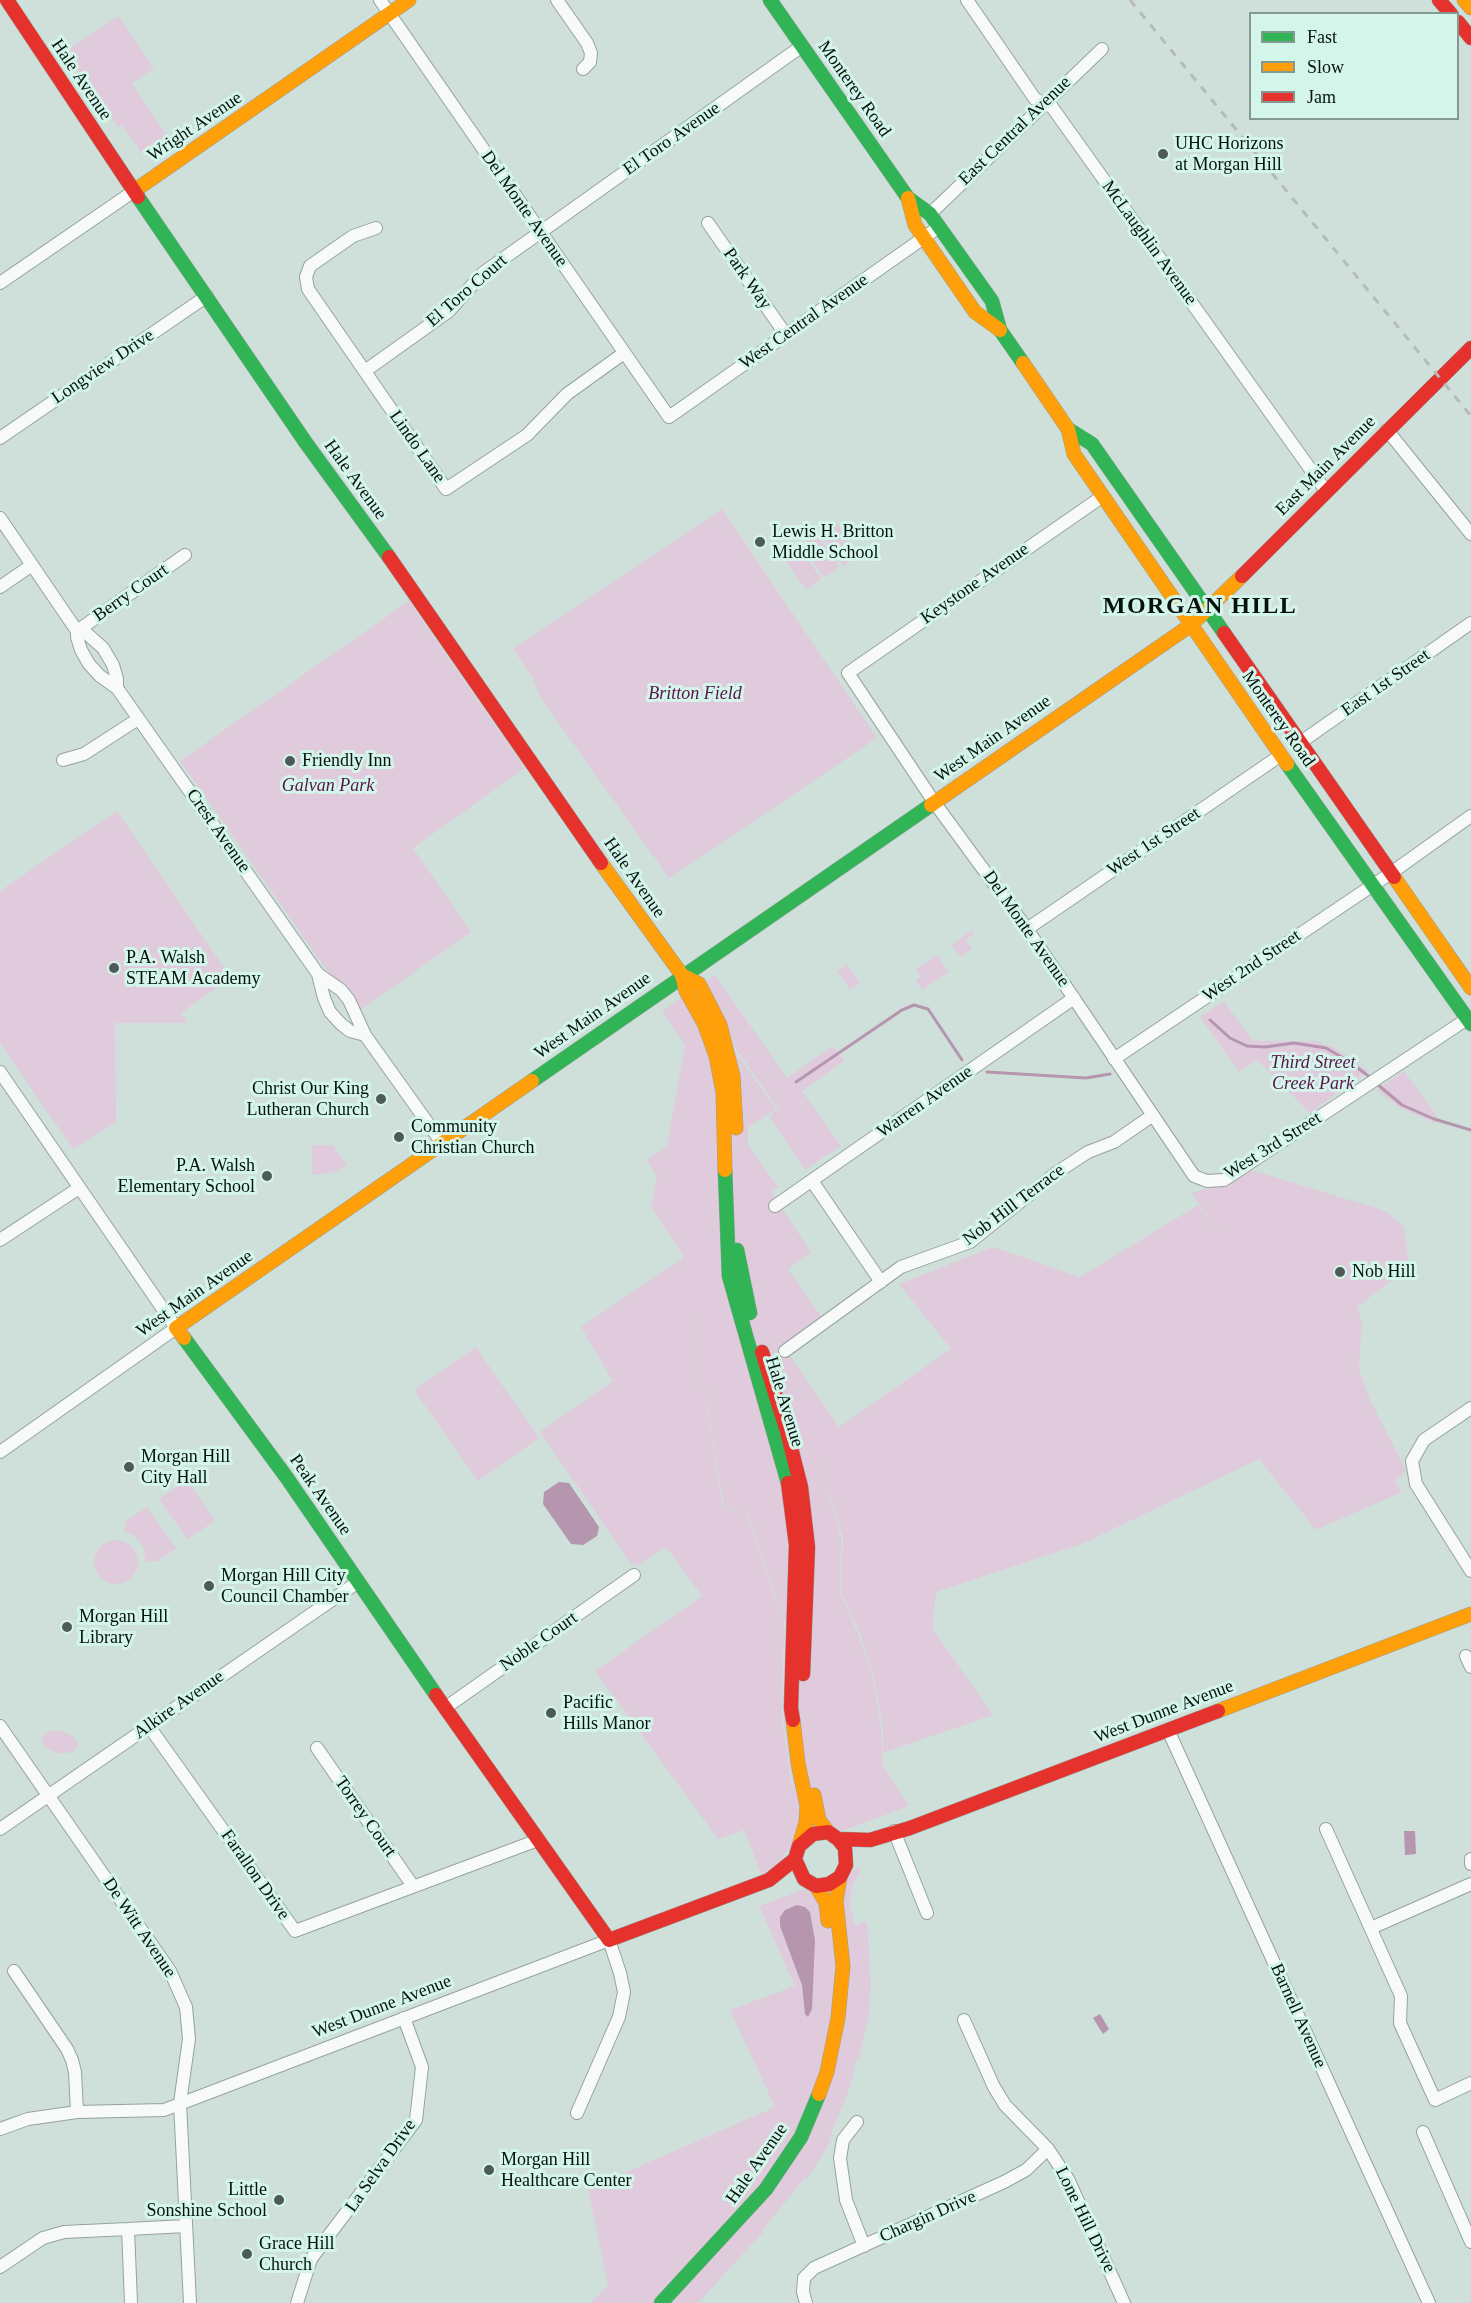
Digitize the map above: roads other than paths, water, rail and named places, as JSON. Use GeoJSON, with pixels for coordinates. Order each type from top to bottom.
{"type":"FeatureCollection","features":[{"type":"Feature","properties":{"kind":"main road","name":"Hale Avenue"},"geometry":{"type":"LineString","coordinates":[[7,0],[306,443],[682,975],[686,991],[709,1037],[721,1077],[725,1115],[729,1276],[790,1489],[796,1545],[791,1708],[798,1763],[807,1806],[807,1822],[797,1853]]}},
{"type":"Feature","properties":{"kind":"main road","name":"Wright Avenue"},"geometry":{"type":"LineString","coordinates":[[134,191],[409,0]]}},
{"type":"Feature","properties":{"kind":"main road","name":"Monterey Road"},"geometry":{"type":"LineString","coordinates":[[770,0],[908,198],[930,214],[992,301],[1000,330],[1068,429],[1074,454],[1281,755],[1469,1021]]}},
{"type":"Feature","properties":{"kind":"main road"},"geometry":{"type":"LineString","coordinates":[[1439,0],[1449,12]]}},
{"type":"Feature","properties":{"kind":"main road"},"geometry":{"type":"LineString","coordinates":[[1464,0],[1471,8]]}},
{"type":"Feature","properties":{"kind":"main road"},"geometry":{"type":"LineString","coordinates":[[1459,23],[1471,38]]}},
{"type":"Feature","properties":{"kind":"main road","name":"Monterey Road"},"geometry":{"type":"LineString","coordinates":[[908,198],[915,225],[975,312],[1000,330]]}},
{"type":"Feature","properties":{"kind":"main road","name":"East Main Avenue"},"geometry":{"type":"LineString","coordinates":[[1208,610],[1387,430],[1469,355]]}},
{"type":"Feature","properties":{"kind":"main road","name":"Monterey Road"},"geometry":{"type":"LineString","coordinates":[[1068,429],[1092,444],[1471,988]]}},
{"type":"Feature","properties":{"kind":"main road","name":"West Main Avenue"},"geometry":{"type":"LineString","coordinates":[[176,1328],[682,975],[1191,625],[1208,610]]}},
{"type":"Feature","properties":{"kind":"main road","name":"Hale Avenue"},"geometry":{"type":"LineString","coordinates":[[682,975],[698,983],[710,1004],[720,1025],[733,1076],[736,1106],[737,1247],[752,1318],[787,1432],[801,1487],[808,1546],[802,1706],[819,1820],[833,1835]]}},
{"type":"Feature","properties":{"kind":"main road","name":"Peak Avenue"},"geometry":{"type":"LineString","coordinates":[[176,1328],[287,1478],[445,1708],[609,1940]]}},
{"type":"Feature","properties":{"kind":"main road","name":"West Dunne Avenue"},"geometry":{"type":"LineString","coordinates":[[833,1835],[870,1840],[910,1828],[1471,1614]]}},
{"type":"Feature","properties":{"kind":"main road"},"geometry":{"type":"LineString","coordinates":[[813,1834],[833,1835],[845,1848],[843,1871],[829,1884],[810,1882],[797,1853],[813,1834]]}},
{"type":"Feature","properties":{"kind":"main road","name":"West Dunne Avenue"},"geometry":{"type":"LineString","coordinates":[[843,1871],[870,1840]]}},
{"type":"Feature","properties":{"kind":"main road","name":"West Dunne Avenue"},"geometry":{"type":"LineString","coordinates":[[769,1880],[797,1853]]}},
{"type":"Feature","properties":{"kind":"main road","name":"Hale Avenue"},"geometry":{"type":"LineString","coordinates":[[661,2303],[766,2189],[801,2137],[813,2110],[827,2072],[838,2018],[843,1966],[836,1901],[843,1871]]}},
{"type":"Feature","properties":{"kind":"main road","name":"West Dunne Avenue"},"geometry":{"type":"LineString","coordinates":[[609,1940],[769,1880],[810,1882]]}},
{"type":"Feature","properties":{"kind":"main road","name":"Hale Avenue"},"geometry":{"type":"LineString","coordinates":[[646,2303],[759,2182],[777,2156],[803,2107],[817,2070],[830,1996],[830,1938],[826,1903],[810,1882]]}},
{"type":"Feature","properties":{"kind":"street","name":"Del Monte Avenue"},"geometry":{"type":"LineString","coordinates":[[380,0],[669,417]]}},
{"type":"Feature","properties":{"kind":"street"},"geometry":{"type":"LineString","coordinates":[[557,0],[591,53],[590,62],[583,69]]}},
{"type":"Feature","properties":{"kind":"street","name":"McLaughlin Avenue"},"geometry":{"type":"LineString","coordinates":[[967,0],[1035,99],[1052,106],[1326,491]]}},
{"type":"Feature","properties":{"kind":"street","name":"El Toro Avenue"},"geometry":{"type":"LineString","coordinates":[[541,232],[802,46]]}},
{"type":"Feature","properties":{"kind":"street","name":"East Central Avenue"},"geometry":{"type":"LineString","coordinates":[[930,214],[1102,49]]}},
{"type":"Feature","properties":{"kind":"street","name":"Wright Avenue"},"geometry":{"type":"LineString","coordinates":[[0,282],[134,191]]}},
{"type":"Feature","properties":{"kind":"street","name":"Park Way"},"geometry":{"type":"LineString","coordinates":[[708,223],[786,335]]}},
{"type":"Feature","properties":{"kind":"street","name":"West Central Avenue"},"geometry":{"type":"LineString","coordinates":[[669,417],[939,227]]}},
{"type":"Feature","properties":{"kind":"street","name":"Lindo Lane"},"geometry":{"type":"LineString","coordinates":[[376,228],[353,236],[310,266],[306,277],[308,289],[446,489],[527,435],[567,394],[624,354]]}},
{"type":"Feature","properties":{"kind":"street","name":"El Toro Court"},"geometry":{"type":"LineString","coordinates":[[365,371],[449,311],[483,273],[541,232]]}},
{"type":"Feature","properties":{"kind":"street","name":"Longview Drive"},"geometry":{"type":"LineString","coordinates":[[0,438],[207,296]]}},
{"type":"Feature","properties":{"kind":"street"},"geometry":{"type":"LineString","coordinates":[[1387,430],[1471,534]]}},
{"type":"Feature","properties":{"kind":"street","name":"Keystone Avenue"},"geometry":{"type":"LineString","coordinates":[[848,673],[1103,496]]}},
{"type":"Feature","properties":{"kind":"street","name":"Crest Avenue"},"geometry":{"type":"LineString","coordinates":[[0,518],[77,631],[81,650],[89,664],[100,676],[117,688],[318,974],[330,1012],[350,1031],[365,1035]]}},
{"type":"Feature","properties":{"kind":"street","name":"Berry Court"},"geometry":{"type":"LineString","coordinates":[[77,631],[185,555]]}},
{"type":"Feature","properties":{"kind":"street"},"geometry":{"type":"LineString","coordinates":[[0,587],[32,565]]}},
{"type":"Feature","properties":{"kind":"street","name":"East 1st Street"},"geometry":{"type":"LineString","coordinates":[[1301,742],[1471,623]]}},
{"type":"Feature","properties":{"kind":"street","name":"Crest Avenue"},"geometry":{"type":"LineString","coordinates":[[77,631],[85,632],[103,648],[113,665],[117,688]]}},
{"type":"Feature","properties":{"kind":"street","name":"Del Monte Avenue"},"geometry":{"type":"LineString","coordinates":[[848,673],[934,802],[1027,929],[1194,1176],[1207,1181]]}},
{"type":"Feature","properties":{"kind":"street"},"geometry":{"type":"LineString","coordinates":[[63,760],[84,754],[138,718]]}},
{"type":"Feature","properties":{"kind":"street","name":"West 1st Street"},"geometry":{"type":"LineString","coordinates":[[1027,929],[1281,755]]}},
{"type":"Feature","properties":{"kind":"street","name":"West 2nd Street"},"geometry":{"type":"LineString","coordinates":[[1114,1059],[1391,873],[1471,816]]}},
{"type":"Feature","properties":{"kind":"street","name":"Crest Avenue"},"geometry":{"type":"LineString","coordinates":[[318,974],[345,995],[354,1008],[365,1035],[442,1143]]}},
{"type":"Feature","properties":{"kind":"street","name":"Warren Avenue"},"geometry":{"type":"LineString","coordinates":[[775,1206],[1074,998]]}},
{"type":"Feature","properties":{"kind":"street","name":"West 3rd Street"},"geometry":{"type":"LineString","coordinates":[[1207,1181],[1224,1180],[1380,1076],[1469,1021]]}},
{"type":"Feature","properties":{"kind":"street","name":"Peak Avenue"},"geometry":{"type":"LineString","coordinates":[[0,1072],[176,1328]]}},
{"type":"Feature","properties":{"kind":"street","name":"Nob Hill Terrace"},"geometry":{"type":"LineString","coordinates":[[785,1351],[901,1267],[970,1242],[1056,1173],[1088,1152],[1114,1142],[1153,1115]]}},
{"type":"Feature","properties":{"kind":"street"},"geometry":{"type":"LineString","coordinates":[[812,1181],[881,1282]]}},
{"type":"Feature","properties":{"kind":"street"},"geometry":{"type":"LineString","coordinates":[[0,1240],[79,1188]]}},
{"type":"Feature","properties":{"kind":"street","name":"West Main Avenue"},"geometry":{"type":"LineString","coordinates":[[0,1452],[176,1328]]}},
{"type":"Feature","properties":{"kind":"street"},"geometry":{"type":"LineString","coordinates":[[1471,1408],[1424,1440],[1412,1461],[1416,1484],[1471,1571]]}},
{"type":"Feature","properties":{"kind":"street","name":"Noble Court"},"geometry":{"type":"LineString","coordinates":[[445,1708],[634,1575]]}},
{"type":"Feature","properties":{"kind":"street","name":"Alkire Avenue"},"geometry":{"type":"LineString","coordinates":[[0,1829],[358,1582]]}},
{"type":"Feature","properties":{"kind":"street","name":"Farallon Drive"},"geometry":{"type":"LineString","coordinates":[[148,1725],[295,1931],[538,1840]]}},
{"type":"Feature","properties":{"kind":"street","name":"De Witt Avenue"},"geometry":{"type":"LineString","coordinates":[[0,1726],[170,1971],[186,2007],[189,2038],[180,2103],[190,2303]]}},
{"type":"Feature","properties":{"kind":"street","name":"Barnell Avenue"},"geometry":{"type":"LineString","coordinates":[[1168,1730],[1429,2303]]}},
{"type":"Feature","properties":{"kind":"street","name":"Torrey Court"},"geometry":{"type":"LineString","coordinates":[[317,1748],[413,1886]]}},
{"type":"Feature","properties":{"kind":"street"},"geometry":{"type":"LineString","coordinates":[[1326,1829],[1401,1996],[1400,2023],[1436,2100],[1471,2084]]}},
{"type":"Feature","properties":{"kind":"street"},"geometry":{"type":"LineString","coordinates":[[894,1832],[927,1913]]}},
{"type":"Feature","properties":{"kind":"street"},"geometry":{"type":"LineString","coordinates":[[1471,1859],[1471,1864]]}},
{"type":"Feature","properties":{"kind":"street"},"geometry":{"type":"LineString","coordinates":[[1371,1928],[1471,1884]]}},
{"type":"Feature","properties":{"kind":"street"},"geometry":{"type":"LineString","coordinates":[[577,2113],[619,2017],[624,1992],[609,1940]]}},
{"type":"Feature","properties":{"kind":"street","name":"West Dunne Avenue"},"geometry":{"type":"LineString","coordinates":[[0,2129],[28,2118],[77,2112],[164,2110],[609,1940]]}},
{"type":"Feature","properties":{"kind":"street"},"geometry":{"type":"LineString","coordinates":[[14,1971],[67,2049],[72,2060],[75,2072],[77,2112]]}},
{"type":"Feature","properties":{"kind":"street","name":"La Selva Drive"},"geometry":{"type":"LineString","coordinates":[[297,2303],[311,2259],[416,2120],[422,2067],[404,2018]]}},
{"type":"Feature","properties":{"kind":"street","name":"Lone Hill Drive"},"geometry":{"type":"LineString","coordinates":[[964,2020],[1005,2105],[1048,2149],[1068,2179],[1124,2303]]}},
{"type":"Feature","properties":{"kind":"street"},"geometry":{"type":"LineString","coordinates":[[857,2122],[843,2140],[840,2158],[846,2200],[864,2246]]}},
{"type":"Feature","properties":{"kind":"street"},"geometry":{"type":"LineString","coordinates":[[1423,2132],[1471,2242]]}},
{"type":"Feature","properties":{"kind":"street","name":"Chargin Drive"},"geometry":{"type":"LineString","coordinates":[[806,2303],[803,2292],[804,2278],[814,2268],[1026,2170],[1048,2149]]}},
{"type":"Feature","properties":{"kind":"street"},"geometry":{"type":"LineString","coordinates":[[0,2266],[43,2238],[64,2232],[186,2226]]}},
{"type":"Feature","properties":{"kind":"street"},"geometry":{"type":"LineString","coordinates":[[128,2229],[131,2303]]}},
{"type":"Feature","properties":{"kind":"waterway"},"geometry":{"type":"LineString","coordinates":[[796,1082],[902,1010],[914,1005],[928,1009],[962,1060]]}},
{"type":"Feature","properties":{"kind":"waterway"},"geometry":{"type":"LineString","coordinates":[[1210,1020],[1230,1038],[1247,1046],[1265,1047],[1294,1043],[1326,1048],[1371,1078]]}},
{"type":"Feature","properties":{"kind":"waterway"},"geometry":{"type":"LineString","coordinates":[[987,1072],[1086,1078],[1110,1074]]}},
{"type":"Feature","properties":{"kind":"waterway"},"geometry":{"type":"LineString","coordinates":[[1377,1084],[1402,1105],[1434,1119],[1471,1130]]}},
{"type":"Feature","properties":{"kind":"railway"},"geometry":{"type":"LineString","coordinates":[[1130,0],[1471,416]]}},
{"type":"Feature","properties":{"kind":"place","name":"UHC Horizons at Morgan Hill"},"geometry":{"type":"Point","coordinates":[1163,154]}},
{"type":"Feature","properties":{"kind":"place","name":"Lewis H. Britton Middle School"},"geometry":{"type":"Point","coordinates":[760,542]}},
{"type":"Feature","properties":{"kind":"place","name":"Friendly Inn"},"geometry":{"type":"Point","coordinates":[290,761]}},
{"type":"Feature","properties":{"kind":"place","name":"P.A. Walsh STEAM Academy"},"geometry":{"type":"Point","coordinates":[114,968]}},
{"type":"Feature","properties":{"kind":"place","name":"Christ Our King Lutheran Church"},"geometry":{"type":"Point","coordinates":[381,1099]}},
{"type":"Feature","properties":{"kind":"place","name":"Community Christian Church"},"geometry":{"type":"Point","coordinates":[399,1137]}},
{"type":"Feature","properties":{"kind":"place","name":"P.A. Walsh Elementary School"},"geometry":{"type":"Point","coordinates":[267,1176]}},
{"type":"Feature","properties":{"kind":"place","name":"Nob Hill"},"geometry":{"type":"Point","coordinates":[1340,1272]}},
{"type":"Feature","properties":{"kind":"place","name":"Morgan Hill City Hall"},"geometry":{"type":"Point","coordinates":[129,1467]}},
{"type":"Feature","properties":{"kind":"place","name":"Morgan Hill City Council Chamber"},"geometry":{"type":"Point","coordinates":[209,1586]}},
{"type":"Feature","properties":{"kind":"place","name":"Morgan Hill Library"},"geometry":{"type":"Point","coordinates":[67,1627]}},
{"type":"Feature","properties":{"kind":"place","name":"Pacific Hills Manor"},"geometry":{"type":"Point","coordinates":[551,1713]}},
{"type":"Feature","properties":{"kind":"place","name":"Morgan Hill Healthcare Center"},"geometry":{"type":"Point","coordinates":[489,2170]}},
{"type":"Feature","properties":{"kind":"place","name":"Little Sonshine School"},"geometry":{"type":"Point","coordinates":[279,2200]}},
{"type":"Feature","properties":{"kind":"place","name":"Grace Hill Church"},"geometry":{"type":"Point","coordinates":[247,2254]}},
{"type":"Feature","properties":{"kind":"district","name":"MORGAN HILL"},"geometry":{"type":"Point","coordinates":[1200,607]}},
{"type":"Feature","properties":{"kind":"park label","name":"Britton Field"},"geometry":{"type":"Point","coordinates":[695,694]}},
{"type":"Feature","properties":{"kind":"park label","name":"Galvan Park"},"geometry":{"type":"Point","coordinates":[328,786]}},
{"type":"Feature","properties":{"kind":"park label","name":"Third Street Creek Park"},"geometry":{"type":"Point","coordinates":[1313,1073]}}]}
